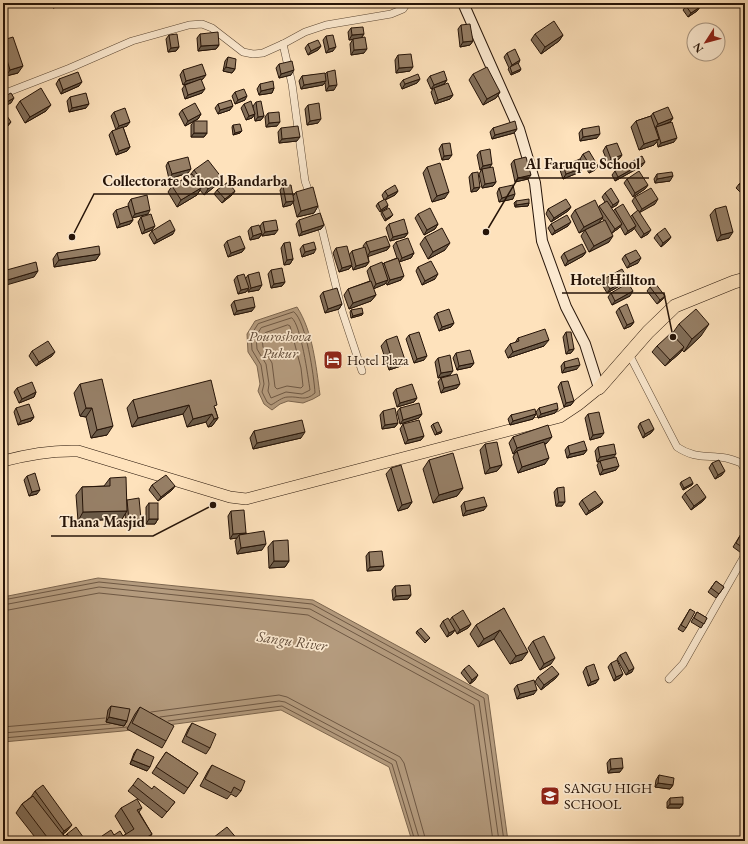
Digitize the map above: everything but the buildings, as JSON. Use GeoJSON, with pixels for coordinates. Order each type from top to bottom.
{"type":"FeatureCollection","features":[{"type":"Feature","properties":{"kind":"highway"},"geometry":{"type":"LineString","coordinates":[[599,388],[648,332],[675,306],[745,279]]}},
{"type":"Feature","properties":{"kind":"main road"},"geometry":{"type":"LineString","coordinates":[[3,461],[34,453],[61,450],[78,451],[230,497],[246,499],[560,417],[599,388],[585,344],[566,307],[542,241],[535,183],[519,129],[463,3]]}},
{"type":"Feature","properties":{"kind":"street"},"geometry":{"type":"LineString","coordinates":[[3,94],[132,41],[189,25],[202,24],[212,28],[243,52],[253,54],[263,53],[305,32],[326,25],[390,14],[403,9],[407,3]]}},
{"type":"Feature","properties":{"kind":"street"},"geometry":{"type":"LineString","coordinates":[[283,44],[292,84],[305,181],[322,229],[342,311],[362,371]]}},
{"type":"Feature","properties":{"kind":"street"},"geometry":{"type":"LineString","coordinates":[[629,354],[677,447],[687,454],[726,458],[741,463],[745,470]]}},
{"type":"Feature","properties":{"kind":"street"},"geometry":{"type":"LineString","coordinates":[[669,679],[683,664],[745,555]]}},
{"type":"Feature","properties":{"kind":"water","name":"Pouroshova Pukur"},"geometry":{"type":"Polygon","coordinates":[[[297,307],[307,327],[310,338],[320,395],[303,403],[288,401],[280,404],[272,410],[264,404],[258,391],[260,384],[257,366],[248,352],[247,334],[255,321],[297,307]]]}},
{"type":"Feature","properties":{"kind":"water","name":"Sangu River"},"geometry":{"type":"Polygon","coordinates":[[[98,578],[313,600],[488,695],[508,841],[412,841],[389,767],[281,710],[123,731],[3,742],[3,597],[98,578]]]}},
{"type":"Feature","properties":{"kind":"place","name":"Al Faruque School"},"geometry":{"type":"Point","coordinates":[486,232]}},
{"type":"Feature","properties":{"kind":"place","name":"Collectorate School Bandarba"},"geometry":{"type":"Point","coordinates":[72,237]}},
{"type":"Feature","properties":{"kind":"place","name":"Hotel Hillton"},"geometry":{"type":"Point","coordinates":[673,337]}},
{"type":"Feature","properties":{"kind":"place","name":"Hotel Plaza"},"geometry":{"type":"Point","coordinates":[333,360]}},
{"type":"Feature","properties":{"kind":"place","name":"Thana Masjid"},"geometry":{"type":"Point","coordinates":[213,505]}},
{"type":"Feature","properties":{"kind":"place","name":"SANGU HIGH SCHOOL"},"geometry":{"type":"Point","coordinates":[550,796]}}]}
